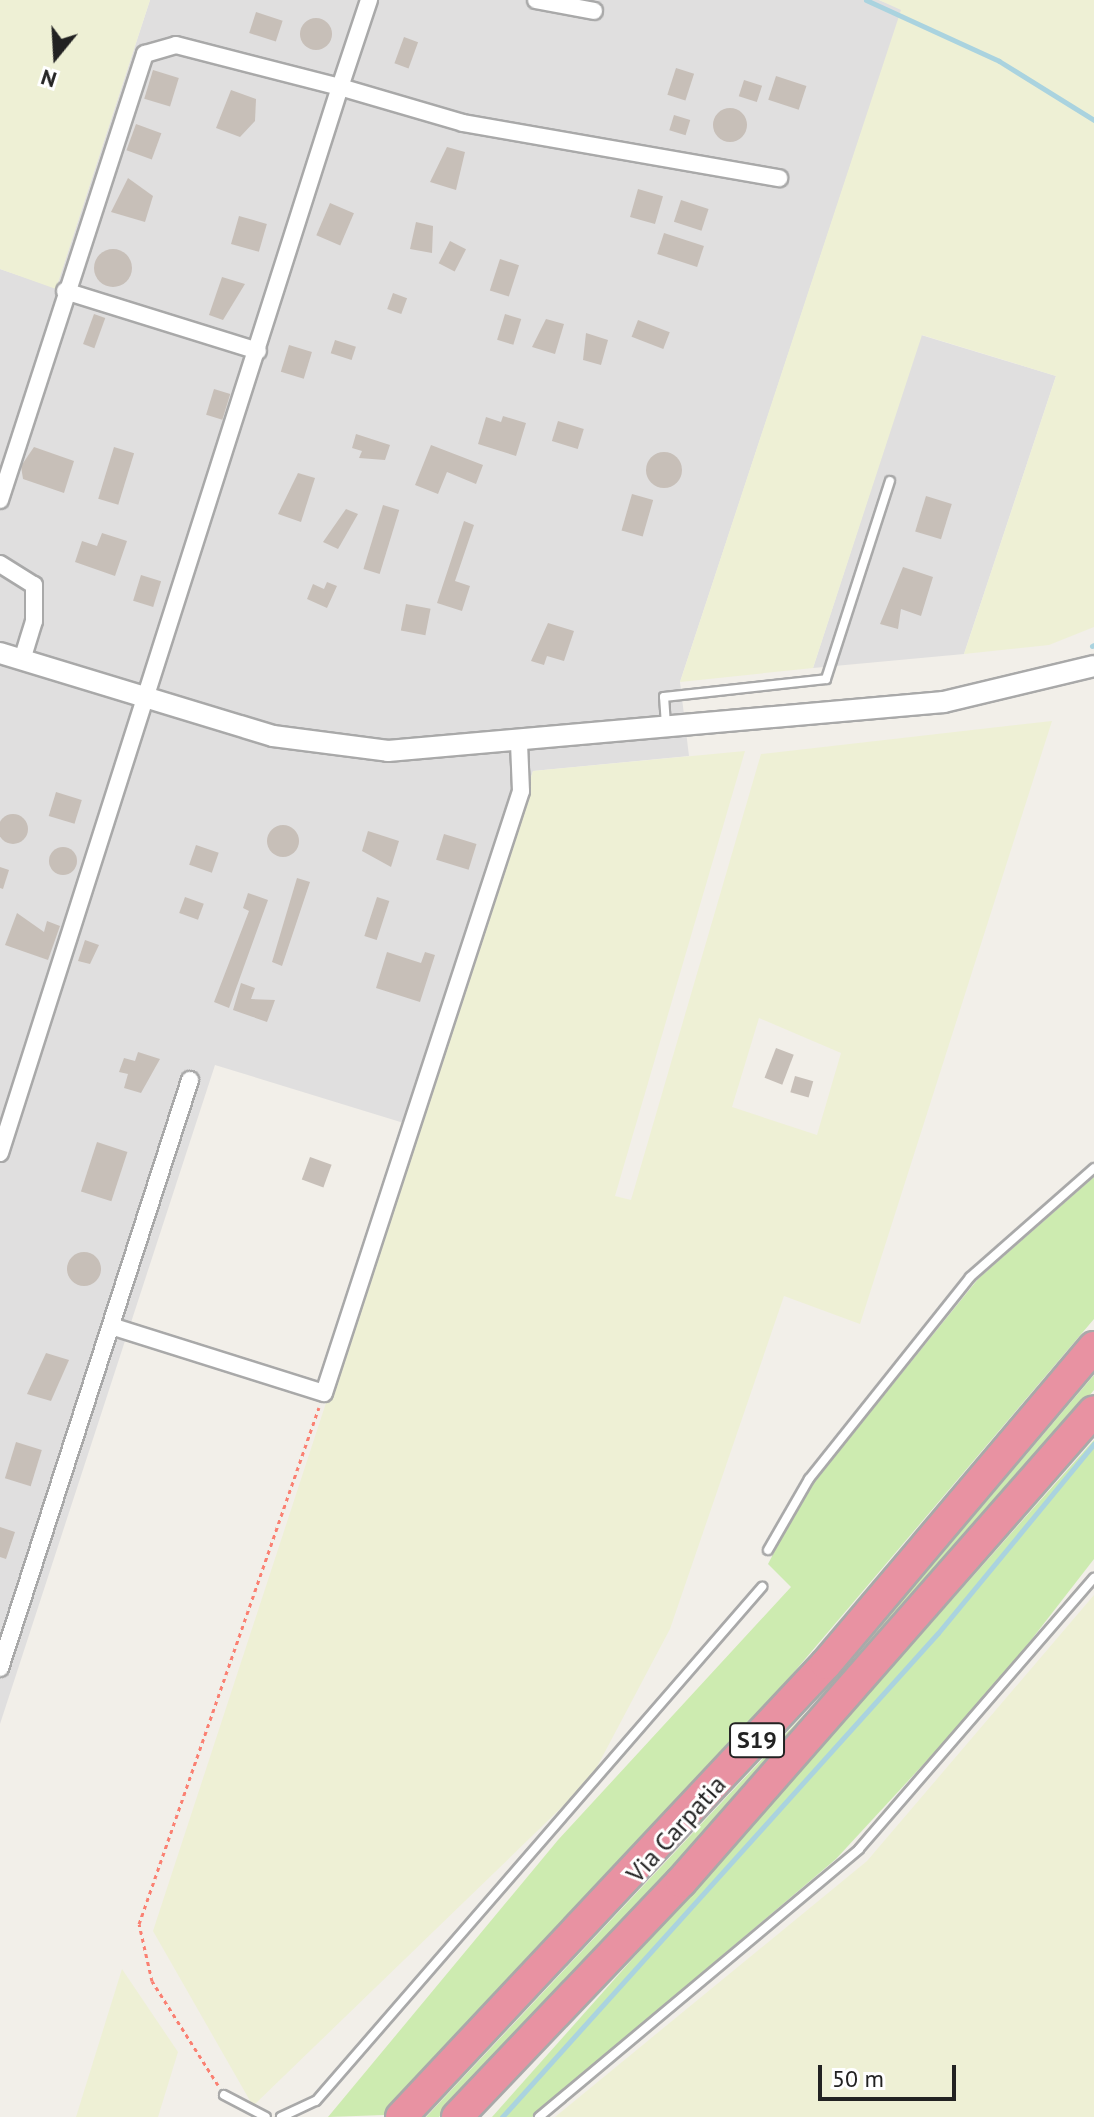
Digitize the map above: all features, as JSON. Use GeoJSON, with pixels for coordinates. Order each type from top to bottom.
{"type":"FeatureCollection","features":[{"type":"Feature","properties":{"kind":"highway","name":"Via Carpatia"},"geometry":{"type":"LineString","coordinates":[[401,2117],[826,1664],[1094,1347]]}},
{"type":"Feature","properties":{"kind":"highway","name":"Via Carpatia"},"geometry":{"type":"LineString","coordinates":[[457,2117],[734,1823],[1094,1411]]}},
{"type":"Feature","properties":{"kind":"street"},"geometry":{"type":"LineString","coordinates":[[0,1153],[369,0]]}},
{"type":"Feature","properties":{"kind":"street"},"geometry":{"type":"LineString","coordinates":[[536,0],[594,11]]}},
{"type":"Feature","properties":{"kind":"street"},"geometry":{"type":"LineString","coordinates":[[0,500],[65,291],[145,54],[176,45],[340,87],[463,123],[779,178]]}},
{"type":"Feature","properties":{"kind":"street"},"geometry":{"type":"LineString","coordinates":[[65,291],[258,351]]}},
{"type":"Feature","properties":{"kind":"street"},"geometry":{"type":"LineString","coordinates":[[0,564],[34,585],[34,621],[22,660]]}},
{"type":"Feature","properties":{"kind":"street"},"geometry":{"type":"LineString","coordinates":[[0,653],[145,699],[331,746],[519,744],[944,702],[1094,666]]}},
{"type":"Feature","properties":{"kind":"street"},"geometry":{"type":"LineString","coordinates":[[111,1326],[324,1393],[521,791],[519,744]]}},
{"type":"Feature","properties":{"kind":"street"},"geometry":{"type":"LineString","coordinates":[[0,1668],[190,1080]]}},
{"type":"Feature","properties":{"kind":"lane"},"geometry":{"type":"LineString","coordinates":[[666,730],[664,697],[826,679],[890,481]]}},
{"type":"Feature","properties":{"kind":"lane"},"geometry":{"type":"LineString","coordinates":[[768,1550],[809,1479],[970,1277],[1094,1168]]}},
{"type":"Feature","properties":{"kind":"lane"},"geometry":{"type":"LineString","coordinates":[[539,2117],[859,1849],[1094,1578]]}},
{"type":"Feature","properties":{"kind":"lane"},"geometry":{"type":"LineString","coordinates":[[281,2117],[316,2101],[762,1587]]}},
{"type":"Feature","properties":{"kind":"lane"},"geometry":{"type":"LineString","coordinates":[[224,2095],[266,2117]]}},
{"type":"Feature","properties":{"kind":"path"},"geometry":{"type":"LineString","coordinates":[[224,2095],[152,1981],[139,1924],[324,1393]]}},
{"type":"Feature","properties":{"kind":"shaded area"},"geometry":{"type":"Polygon","coordinates":[[[150,0],[879,0],[902,9],[680,682],[689,756],[533,771],[420,1128],[215,1065],[0,1724],[0,269],[56,288],[150,0]]]}},
{"type":"Feature","properties":{"kind":"shaded area"},"geometry":{"type":"Polygon","coordinates":[[[921,335],[1056,376],[964,654],[813,668],[921,335]]]}},
{"type":"Feature","properties":{"kind":"green space"},"geometry":{"type":"Polygon","coordinates":[[[0,0],[150,0],[56,289],[0,269],[0,0]]]}},
{"type":"Feature","properties":{"kind":"green space"},"geometry":{"type":"Polygon","coordinates":[[[879,0],[1094,0],[1094,627],[1049,645],[964,654],[1056,376],[922,335],[813,668],[680,682],[901,10],[879,0]]]}},
{"type":"Feature","properties":{"kind":"green space"},"geometry":{"type":"Polygon","coordinates":[[[1052,721],[860,1324],[784,1296],[670,1629],[590,1780],[253,2106],[153,1931],[533,771],[745,751],[615,1196],[631,1200],[761,754],[1052,721]],[[759,1018],[732,1107],[817,1135],[841,1053],[759,1018]]]}},
{"type":"Feature","properties":{"kind":"green space"},"geometry":{"type":"Polygon","coordinates":[[[1094,1177],[1094,1319],[733,1744],[384,2115],[328,2117],[558,1840],[791,1587],[768,1564],[805,1493],[978,1279],[1094,1177]]]}},
{"type":"Feature","properties":{"kind":"green space"},"geometry":{"type":"Polygon","coordinates":[[[1094,1375],[1094,1390],[992,1511],[692,1849],[439,2117],[426,2117],[813,1705],[1094,1375]]]}},
{"type":"Feature","properties":{"kind":"green space"},"geometry":{"type":"Polygon","coordinates":[[[1094,1440],[1094,1559],[993,1689],[836,1859],[532,2117],[492,2117],[1094,1440]]]}},
{"type":"Feature","properties":{"kind":"green space"},"geometry":{"type":"Polygon","coordinates":[[[1094,1595],[1094,2117],[555,2117],[867,1861],[1094,1595]]]}},
{"type":"Feature","properties":{"kind":"green space"},"geometry":{"type":"Polygon","coordinates":[[[122,1969],[178,2052],[158,2117],[76,2117],[122,1969]]]}},
{"type":"Feature","properties":{"kind":"building"},"geometry":{"type":"Polygon","coordinates":[[[256,12],[283,21],[276,42],[249,33],[256,12]]]}},
{"type":"Feature","properties":{"kind":"building"},"geometry":{"type":"Polygon","coordinates":[[[316,18],[327,23],[332,34],[327,45],[316,50],[305,45],[300,34],[305,23],[316,18]]]}},
{"type":"Feature","properties":{"kind":"building"},"geometry":{"type":"Polygon","coordinates":[[[404,37],[418,42],[409,68],[394,63],[404,37]]]}},
{"type":"Feature","properties":{"kind":"building"},"geometry":{"type":"Polygon","coordinates":[[[676,68],[694,74],[685,101],[667,95],[676,68]]]}},
{"type":"Feature","properties":{"kind":"building"},"geometry":{"type":"Polygon","coordinates":[[[153,70],[179,78],[170,107],[144,99],[153,70]]]}},
{"type":"Feature","properties":{"kind":"building"},"geometry":{"type":"Polygon","coordinates":[[[776,76],[806,86],[799,110],[768,100],[776,76]]]}},
{"type":"Feature","properties":{"kind":"building"},"geometry":{"type":"Polygon","coordinates":[[[744,80],[762,86],[757,102],[739,96],[744,80]]]}},
{"type":"Feature","properties":{"kind":"building"},"geometry":{"type":"Polygon","coordinates":[[[231,90],[256,99],[255,121],[240,137],[216,128],[231,90]]]}},
{"type":"Feature","properties":{"kind":"building"},"geometry":{"type":"Polygon","coordinates":[[[730,108],[742,113],[747,125],[742,137],[730,142],[718,137],[713,125],[718,113],[730,108]]]}},
{"type":"Feature","properties":{"kind":"building"},"geometry":{"type":"Polygon","coordinates":[[[674,115],[690,120],[686,135],[669,130],[674,115]]]}},
{"type":"Feature","properties":{"kind":"building"},"geometry":{"type":"Polygon","coordinates":[[[136,124],[161,133],[152,160],[126,150],[136,124]]]}},
{"type":"Feature","properties":{"kind":"building"},"geometry":{"type":"Polygon","coordinates":[[[447,147],[465,152],[456,190],[430,182],[447,147]]]}},
{"type":"Feature","properties":{"kind":"building"},"geometry":{"type":"Polygon","coordinates":[[[128,178],[153,196],[145,222],[111,212],[128,178]]]}},
{"type":"Feature","properties":{"kind":"building"},"geometry":{"type":"Polygon","coordinates":[[[638,189],[663,196],[655,224],[630,217],[638,189]]]}},
{"type":"Feature","properties":{"kind":"building"},"geometry":{"type":"Polygon","coordinates":[[[681,200],[709,209],[701,231],[674,222],[681,200]]]}},
{"type":"Feature","properties":{"kind":"building"},"geometry":{"type":"Polygon","coordinates":[[[330,203],[354,213],[340,245],[316,235],[330,203]]]}},
{"type":"Feature","properties":{"kind":"building"},"geometry":{"type":"Polygon","coordinates":[[[239,216],[267,224],[259,252],[231,244],[239,216]]]}},
{"type":"Feature","properties":{"kind":"building"},"geometry":{"type":"Polygon","coordinates":[[[416,222],[433,226],[432,253],[410,249],[416,222]]]}},
{"type":"Feature","properties":{"kind":"building"},"geometry":{"type":"Polygon","coordinates":[[[664,233],[704,246],[697,267],[657,254],[664,233]]]}},
{"type":"Feature","properties":{"kind":"building"},"geometry":{"type":"Polygon","coordinates":[[[450,241],[466,249],[455,271],[439,263],[450,241]]]}},
{"type":"Feature","properties":{"kind":"building"},"geometry":{"type":"Polygon","coordinates":[[[113,249],[127,254],[132,268],[127,282],[113,287],[99,282],[94,268],[99,254],[113,249]]]}},
{"type":"Feature","properties":{"kind":"building"},"geometry":{"type":"Polygon","coordinates":[[[500,259],[519,265],[509,297],[490,290],[500,259]]]}},
{"type":"Feature","properties":{"kind":"building"},"geometry":{"type":"Polygon","coordinates":[[[222,277],[245,284],[223,320],[209,315],[222,277]]]}},
{"type":"Feature","properties":{"kind":"building"},"geometry":{"type":"Polygon","coordinates":[[[393,293],[407,298],[401,314],[387,309],[393,293]]]}},
{"type":"Feature","properties":{"kind":"building"},"geometry":{"type":"Polygon","coordinates":[[[94,314],[105,318],[94,348],[83,344],[94,314]]]}},
{"type":"Feature","properties":{"kind":"building"},"geometry":{"type":"Polygon","coordinates":[[[505,314],[521,319],[513,345],[497,340],[505,314]]]}},
{"type":"Feature","properties":{"kind":"building"},"geometry":{"type":"Polygon","coordinates":[[[546,319],[564,324],[555,354],[532,347],[546,319]]]}},
{"type":"Feature","properties":{"kind":"building"},"geometry":{"type":"Polygon","coordinates":[[[638,320],[670,332],[663,349],[632,337],[638,320]]]}},
{"type":"Feature","properties":{"kind":"building"},"geometry":{"type":"Polygon","coordinates":[[[586,333],[608,340],[601,365],[583,360],[586,333]]]}},
{"type":"Feature","properties":{"kind":"building"},"geometry":{"type":"Polygon","coordinates":[[[335,340],[356,347],[352,360],[331,353],[335,340]]]}},
{"type":"Feature","properties":{"kind":"building"},"geometry":{"type":"Polygon","coordinates":[[[289,345],[312,352],[304,379],[281,372],[289,345]]]}},
{"type":"Feature","properties":{"kind":"building"},"geometry":{"type":"Polygon","coordinates":[[[214,389],[230,394],[222,420],[206,415],[214,389]]]}},
{"type":"Feature","properties":{"kind":"building"},"geometry":{"type":"Polygon","coordinates":[[[503,416],[526,423],[516,456],[478,444],[486,417],[501,422],[503,416]]]}},
{"type":"Feature","properties":{"kind":"building"},"geometry":{"type":"Polygon","coordinates":[[[558,421],[584,429],[578,449],[552,441],[558,421]]]}},
{"type":"Feature","properties":{"kind":"building"},"geometry":{"type":"Polygon","coordinates":[[[356,434],[390,445],[385,460],[359,458],[362,451],[352,448],[356,434]]]}},
{"type":"Feature","properties":{"kind":"building"},"geometry":{"type":"Polygon","coordinates":[[[431,445],[483,465],[476,484],[447,472],[438,494],[415,485],[431,445]]]}},
{"type":"Feature","properties":{"kind":"building"},"geometry":{"type":"Polygon","coordinates":[[[34,447],[74,461],[64,493],[23,479],[21,466],[34,447]]]}},
{"type":"Feature","properties":{"kind":"building"},"geometry":{"type":"Polygon","coordinates":[[[114,447],[134,453],[118,505],[98,499],[114,447]]]}},
{"type":"Feature","properties":{"kind":"building"},"geometry":{"type":"Polygon","coordinates":[[[664,452],[677,457],[682,470],[677,483],[664,488],[651,483],[646,470],[651,457],[664,452]]]}},
{"type":"Feature","properties":{"kind":"building"},"geometry":{"type":"Polygon","coordinates":[[[298,473],[315,478],[301,522],[278,514],[298,473]]]}},
{"type":"Feature","properties":{"kind":"building"},"geometry":{"type":"Polygon","coordinates":[[[632,494],[653,500],[643,537],[622,531],[632,494]]]}},
{"type":"Feature","properties":{"kind":"building"},"geometry":{"type":"Polygon","coordinates":[[[926,496],[952,504],[941,539],[915,531],[926,496]]]}},
{"type":"Feature","properties":{"kind":"building"},"geometry":{"type":"Polygon","coordinates":[[[383,505],[399,510],[380,574],[363,569],[383,505]]]}},
{"type":"Feature","properties":{"kind":"building"},"geometry":{"type":"Polygon","coordinates":[[[346,509],[358,514],[338,549],[323,542],[346,509]]]}},
{"type":"Feature","properties":{"kind":"building"},"geometry":{"type":"Polygon","coordinates":[[[464,521],[474,525],[455,581],[470,586],[462,611],[437,603],[464,521]]]}},
{"type":"Feature","properties":{"kind":"building"},"geometry":{"type":"Polygon","coordinates":[[[102,533],[127,541],[115,576],[75,562],[82,541],[97,546],[102,533]]]}},
{"type":"Feature","properties":{"kind":"building"},"geometry":{"type":"Polygon","coordinates":[[[903,567],[933,577],[921,616],[901,609],[898,629],[880,624],[903,567]]]}},
{"type":"Feature","properties":{"kind":"building"},"geometry":{"type":"Polygon","coordinates":[[[141,575],[161,581],[153,607],[133,601],[141,575]]]}},
{"type":"Feature","properties":{"kind":"building"},"geometry":{"type":"Polygon","coordinates":[[[327,582],[337,586],[327,608],[307,599],[313,584],[324,589],[327,582]]]}},
{"type":"Feature","properties":{"kind":"building"},"geometry":{"type":"Polygon","coordinates":[[[406,604],[431,609],[425,635],[401,631],[406,604]]]}},
{"type":"Feature","properties":{"kind":"building"},"geometry":{"type":"Polygon","coordinates":[[[548,623],[574,631],[564,661],[547,656],[544,665],[531,661],[548,623]]]}},
{"type":"Feature","properties":{"kind":"building"},"geometry":{"type":"Polygon","coordinates":[[[56,792],[82,800],[75,824],[49,816],[56,792]]]}},
{"type":"Feature","properties":{"kind":"building"},"geometry":{"type":"Polygon","coordinates":[[[13,814],[19,815],[27,823],[27,835],[19,843],[13,844],[7,843],[-1,835],[-2,829],[-1,823],[7,815],[13,814]]]}},
{"type":"Feature","properties":{"kind":"building"},"geometry":{"type":"Polygon","coordinates":[[[283,825],[294,830],[299,841],[294,852],[283,857],[272,852],[267,841],[272,830],[283,825]]]}},
{"type":"Feature","properties":{"kind":"building"},"geometry":{"type":"Polygon","coordinates":[[[368,831],[399,841],[391,867],[362,851],[368,831]]]}},
{"type":"Feature","properties":{"kind":"building"},"geometry":{"type":"Polygon","coordinates":[[[444,834],[477,844],[469,870],[436,860],[444,834]]]}},
{"type":"Feature","properties":{"kind":"building"},"geometry":{"type":"Polygon","coordinates":[[[196,845],[219,853],[212,873],[189,865],[196,845]]]}},
{"type":"Feature","properties":{"kind":"building"},"geometry":{"type":"Polygon","coordinates":[[[63,847],[73,851],[77,861],[73,871],[63,875],[53,871],[49,861],[53,851],[63,847]]]}},
{"type":"Feature","properties":{"kind":"building"},"geometry":{"type":"Polygon","coordinates":[[[0,867],[9,870],[3,889],[0,888],[0,867]]]}},
{"type":"Feature","properties":{"kind":"building"},"geometry":{"type":"Polygon","coordinates":[[[297,878],[310,882],[282,966],[272,962],[297,878]]]}},
{"type":"Feature","properties":{"kind":"building"},"geometry":{"type":"Polygon","coordinates":[[[248,893],[268,900],[229,1008],[214,1002],[249,911],[243,908],[248,893]]]}},
{"type":"Feature","properties":{"kind":"building"},"geometry":{"type":"Polygon","coordinates":[[[185,897],[204,904],[198,920],[179,913],[185,897]]]}},
{"type":"Feature","properties":{"kind":"building"},"geometry":{"type":"Polygon","coordinates":[[[377,897],[389,901],[377,940],[364,936],[377,897]]]}},
{"type":"Feature","properties":{"kind":"building"},"geometry":{"type":"Polygon","coordinates":[[[17,913],[44,932],[47,921],[60,926],[48,960],[5,945],[17,913]]]}},
{"type":"Feature","properties":{"kind":"building"},"geometry":{"type":"Polygon","coordinates":[[[85,940],[99,945],[90,964],[78,961],[85,940]]]}},
{"type":"Feature","properties":{"kind":"building"},"geometry":{"type":"Polygon","coordinates":[[[387,952],[421,963],[425,952],[435,955],[420,1002],[376,988],[387,952]]]}},
{"type":"Feature","properties":{"kind":"building"},"geometry":{"type":"Polygon","coordinates":[[[241,983],[255,988],[251,999],[275,1000],[267,1022],[233,1010],[241,983]]]}},
{"type":"Feature","properties":{"kind":"building"},"geometry":{"type":"Polygon","coordinates":[[[776,1048],[794,1055],[782,1085],[765,1078],[776,1048]]]}},
{"type":"Feature","properties":{"kind":"building"},"geometry":{"type":"Polygon","coordinates":[[[138,1052],[160,1059],[141,1093],[124,1088],[128,1074],[119,1072],[124,1058],[135,1061],[138,1052]]]}},
{"type":"Feature","properties":{"kind":"building"},"geometry":{"type":"Polygon","coordinates":[[[795,1076],[813,1081],[809,1098],[790,1092],[795,1076]]]}},
{"type":"Feature","properties":{"kind":"building"},"geometry":{"type":"Polygon","coordinates":[[[97,1142],[127,1152],[111,1201],[81,1191],[97,1142]]]}},
{"type":"Feature","properties":{"kind":"building"},"geometry":{"type":"Polygon","coordinates":[[[310,1157],[332,1165],[323,1187],[302,1180],[310,1157]]]}},
{"type":"Feature","properties":{"kind":"building"},"geometry":{"type":"Polygon","coordinates":[[[84,1252],[96,1257],[101,1269],[96,1281],[84,1286],[72,1281],[67,1269],[72,1257],[84,1252]]]}},
{"type":"Feature","properties":{"kind":"building"},"geometry":{"type":"Polygon","coordinates":[[[46,1353],[69,1360],[51,1401],[27,1394],[46,1353]]]}},
{"type":"Feature","properties":{"kind":"building"},"geometry":{"type":"Polygon","coordinates":[[[16,1442],[42,1450],[31,1486],[5,1478],[16,1442]]]}},
{"type":"Feature","properties":{"kind":"building"},"geometry":{"type":"Polygon","coordinates":[[[0,1527],[15,1532],[6,1559],[0,1557],[0,1527]]]}},
{"type":"Feature","properties":{"kind":"waterway"},"geometry":{"type":"LineString","coordinates":[[866,0],[999,61],[1094,120]]}},
{"type":"Feature","properties":{"kind":"waterway"},"geometry":{"type":"LineString","coordinates":[[502,2117],[938,1633],[1094,1444]]}}]}
